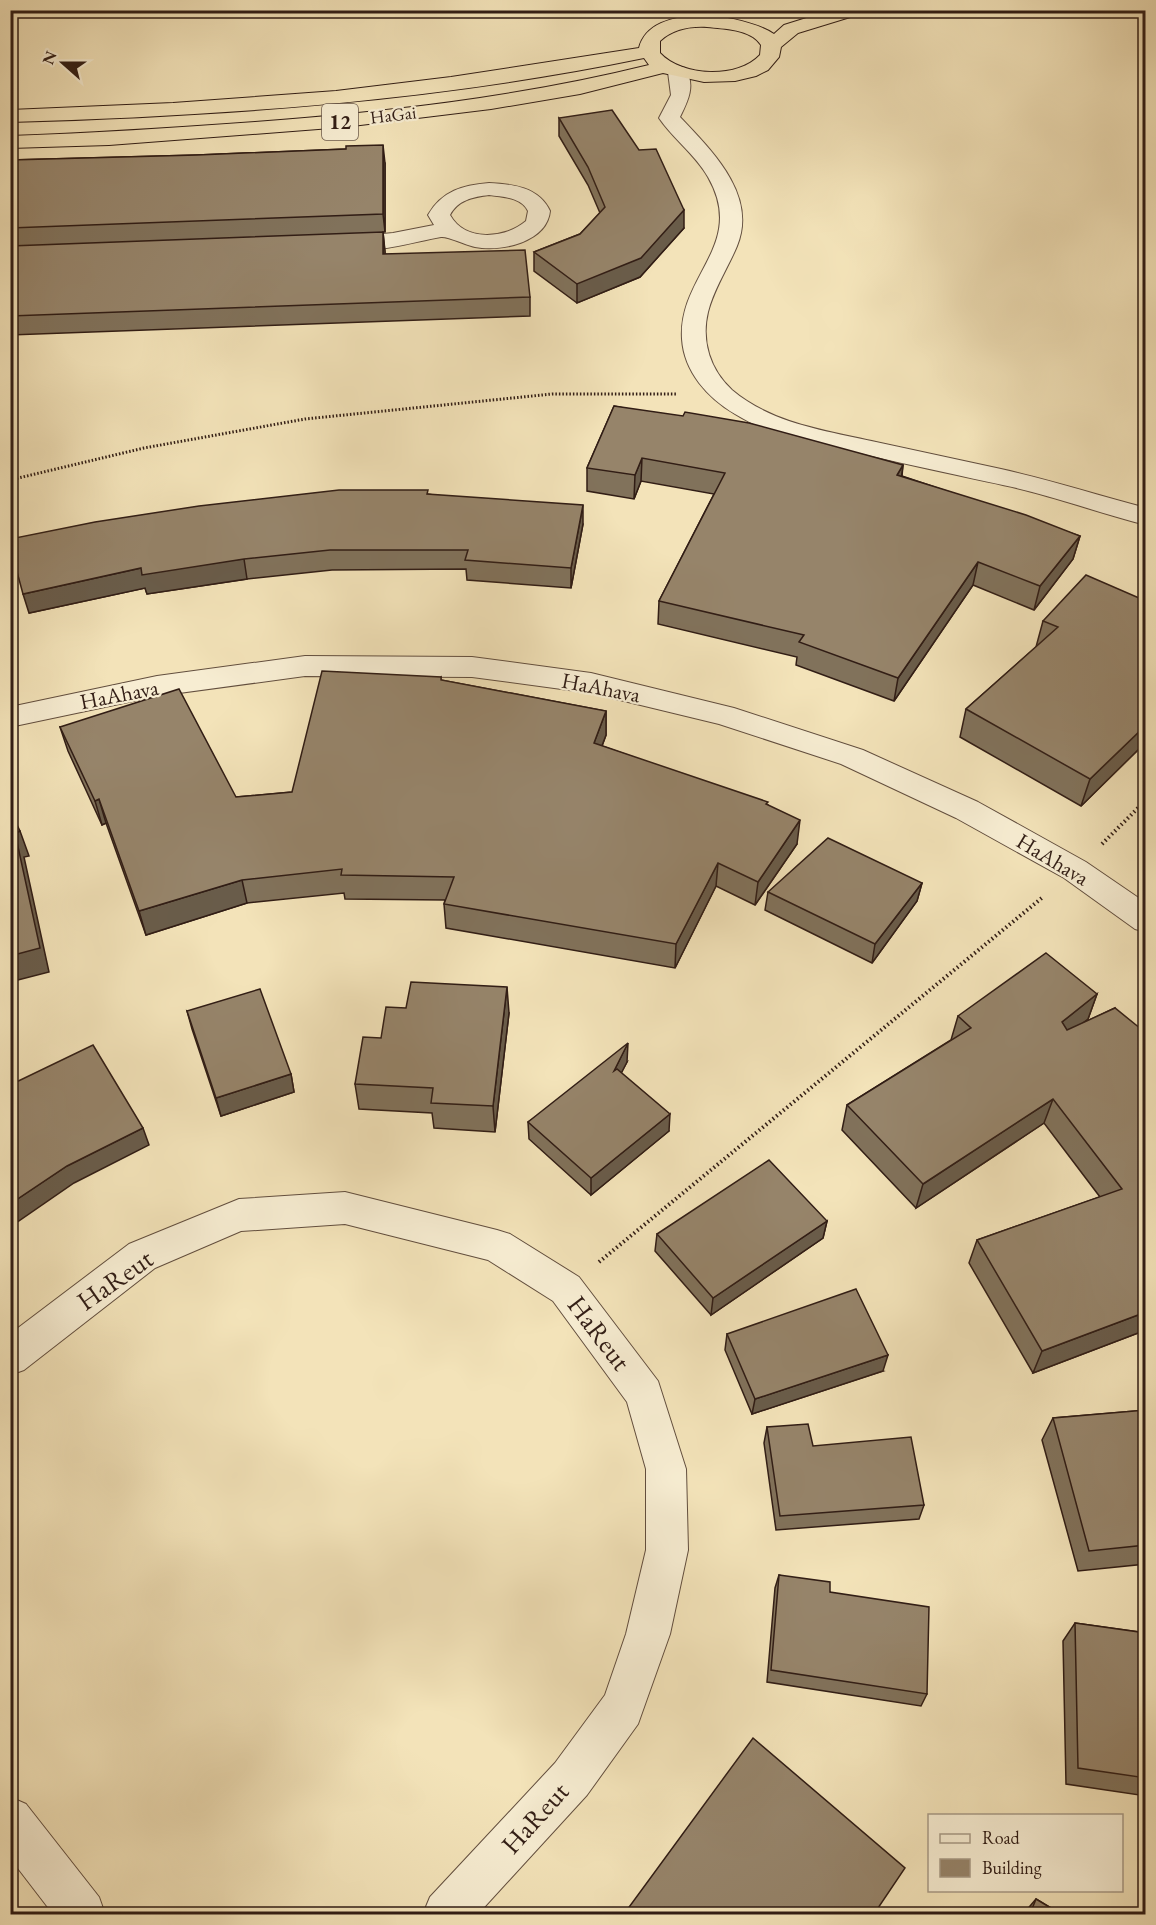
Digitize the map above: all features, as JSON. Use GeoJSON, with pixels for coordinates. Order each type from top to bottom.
{"type":"FeatureCollection","features":[{"type":"Feature","properties":{"kind":"highway","name":"12"},"geometry":{"type":"LineString","coordinates":[[671,70],[714,77],[747,72],[768,59],[770,46],[790,29],[854,10]]}},
{"type":"Feature","properties":{"kind":"highway"},"geometry":{"type":"LineString","coordinates":[[671,70],[655,60],[649,52],[650,43],[655,35],[666,28],[699,21],[724,22],[762,16]]}},
{"type":"Feature","properties":{"kind":"highway"},"geometry":{"type":"LineString","coordinates":[[724,22],[762,35],[770,46]]}},
{"type":"Feature","properties":{"kind":"highway","name":"HaGai"},"geometry":{"type":"LineString","coordinates":[[10,116],[136,112],[337,97],[478,79],[649,52]]}},
{"type":"Feature","properties":{"kind":"highway","name":"HaGai"},"geometry":{"type":"LineString","coordinates":[[10,142],[109,139],[344,122],[491,103],[671,70]]}},
{"type":"Feature","properties":{"kind":"street"},"geometry":{"type":"LineString","coordinates":[[671,70],[681,95],[669,118],[694,145],[722,183],[732,216],[725,248],[698,302],[694,329],[694,356],[704,376],[741,409],[765,421],[794,431],[1036,485],[1146,518]]}},
{"type":"Feature","properties":{"kind":"street"},"geometry":{"type":"LineString","coordinates":[[318,245],[377,243],[447,229]]}},
{"type":"Feature","properties":{"kind":"street","name":"HaAhava"},"geometry":{"type":"LineString","coordinates":[[10,717],[157,686],[305,666],[472,667],[591,683],[724,715],[852,757],[967,810],[1076,870],[1146,920]]}},
{"type":"Feature","properties":{"kind":"street","name":"HaReut"},"geometry":{"type":"LineString","coordinates":[[10,1357],[142,1256],[239,1215],[345,1208],[497,1245],[566,1289],[644,1394],[666,1468],[667,1550],[648,1634],[622,1707],[571,1779],[447,1914]]}},
{"type":"Feature","properties":{"kind":"street"},"geometry":{"type":"LineString","coordinates":[[10,1820],[82,1914]]}},
{"type":"Feature","properties":{"kind":"path"},"geometry":{"type":"LineString","coordinates":[[10,480],[144,448],[305,420],[552,394],[654,396],[720,391]]}},
{"type":"Feature","properties":{"kind":"path"},"geometry":{"type":"LineString","coordinates":[[566,1289],[1076,870],[1146,801]]}},
{"type":"Feature","properties":{"kind":"building"},"geometry":{"type":"Polygon","coordinates":[[[612,110],[639,150],[656,149],[684,210],[641,258],[577,284],[534,252],[580,234],[605,207],[588,167],[559,118],[612,110]]]}},
{"type":"Feature","properties":{"kind":"building"},"geometry":{"type":"Polygon","coordinates":[[[383,145],[383,214],[10,228],[10,160],[197,155],[346,149],[346,146],[383,145]]]}},
{"type":"Feature","properties":{"kind":"building"},"geometry":{"type":"Polygon","coordinates":[[[383,232],[383,254],[525,250],[530,297],[10,316],[10,246],[383,232]]]}},
{"type":"Feature","properties":{"kind":"building"},"geometry":{"type":"Polygon","coordinates":[[[614,406],[683,416],[685,412],[749,423],[903,465],[897,475],[1026,515],[1080,536],[1040,586],[978,562],[898,678],[799,642],[804,635],[659,601],[725,473],[642,458],[635,475],[587,468],[614,406]]]}},
{"type":"Feature","properties":{"kind":"building"},"geometry":{"type":"Polygon","coordinates":[[[339,490],[428,490],[427,494],[583,505],[571,568],[465,560],[468,550],[330,550],[244,559],[142,575],[141,568],[23,594],[10,546],[10,539],[95,522],[199,506],[339,490]]]}},
{"type":"Feature","properties":{"kind":"building"},"geometry":{"type":"Polygon","coordinates":[[[1086,575],[1146,601],[1146,702],[1139,710],[1146,713],[1146,725],[1090,779],[966,709],[1058,627],[1043,621],[1086,575]]]}},
{"type":"Feature","properties":{"kind":"building"},"geometry":{"type":"Polygon","coordinates":[[[322,671],[441,677],[441,680],[606,711],[594,743],[768,802],[766,804],[800,820],[758,882],[718,863],[676,944],[444,904],[454,877],[341,875],[342,869],[242,880],[139,911],[99,799],[95,801],[60,727],[179,689],[236,797],[292,792],[322,671]]]}},
{"type":"Feature","properties":{"kind":"building"},"geometry":{"type":"Polygon","coordinates":[[[10,810],[20,831],[15,833],[40,948],[10,956],[10,810]]]}},
{"type":"Feature","properties":{"kind":"building"},"geometry":{"type":"Polygon","coordinates":[[[828,838],[922,883],[875,944],[768,892],[828,838]]]}},
{"type":"Feature","properties":{"kind":"building"},"geometry":{"type":"Polygon","coordinates":[[[1046,953],[1097,994],[1062,1022],[1067,1030],[1115,1008],[1146,1033],[1146,1312],[1042,1351],[977,1240],[1122,1189],[1053,1099],[923,1184],[847,1105],[971,1028],[958,1016],[1046,953]]]}},
{"type":"Feature","properties":{"kind":"building"},"geometry":{"type":"Polygon","coordinates":[[[411,982],[507,987],[493,1106],[431,1103],[433,1088],[355,1084],[363,1037],[381,1038],[386,1007],[406,1008],[411,982]]]}},
{"type":"Feature","properties":{"kind":"building"},"geometry":{"type":"Polygon","coordinates":[[[260,989],[291,1074],[216,1098],[187,1011],[260,989]]]}},
{"type":"Feature","properties":{"kind":"building"},"geometry":{"type":"Polygon","coordinates":[[[628,1043],[614,1071],[617,1069],[670,1114],[591,1178],[528,1122],[628,1043]]]}},
{"type":"Feature","properties":{"kind":"building"},"geometry":{"type":"Polygon","coordinates":[[[93,1045],[143,1128],[67,1166],[10,1204],[10,1085],[93,1045]]]}},
{"type":"Feature","properties":{"kind":"building"},"geometry":{"type":"Polygon","coordinates":[[[769,1160],[827,1221],[713,1298],[657,1234],[769,1160]]]}},
{"type":"Feature","properties":{"kind":"building"},"geometry":{"type":"Polygon","coordinates":[[[856,1289],[888,1355],[755,1399],[727,1334],[856,1289]]]}},
{"type":"Feature","properties":{"kind":"building"},"geometry":{"type":"Polygon","coordinates":[[[1146,1410],[1146,1545],[1089,1551],[1053,1418],[1146,1410]]]}},
{"type":"Feature","properties":{"kind":"building"},"geometry":{"type":"Polygon","coordinates":[[[808,1424],[813,1446],[911,1437],[924,1505],[780,1516],[767,1427],[808,1424]]]}},
{"type":"Feature","properties":{"kind":"building"},"geometry":{"type":"Polygon","coordinates":[[[779,1575],[830,1582],[830,1592],[929,1607],[927,1694],[771,1670],[779,1575]]]}},
{"type":"Feature","properties":{"kind":"building"},"geometry":{"type":"Polygon","coordinates":[[[1075,1623],[1146,1633],[1146,1778],[1078,1768],[1075,1623]]]}},
{"type":"Feature","properties":{"kind":"building"},"geometry":{"type":"Polygon","coordinates":[[[753,1738],[905,1868],[874,1914],[624,1914],[753,1738]]]}},
{"type":"Feature","properties":{"kind":"building"},"geometry":{"type":"Polygon","coordinates":[[[1036,1899],[1061,1914],[1030,1914],[1036,1899]]]}}]}
